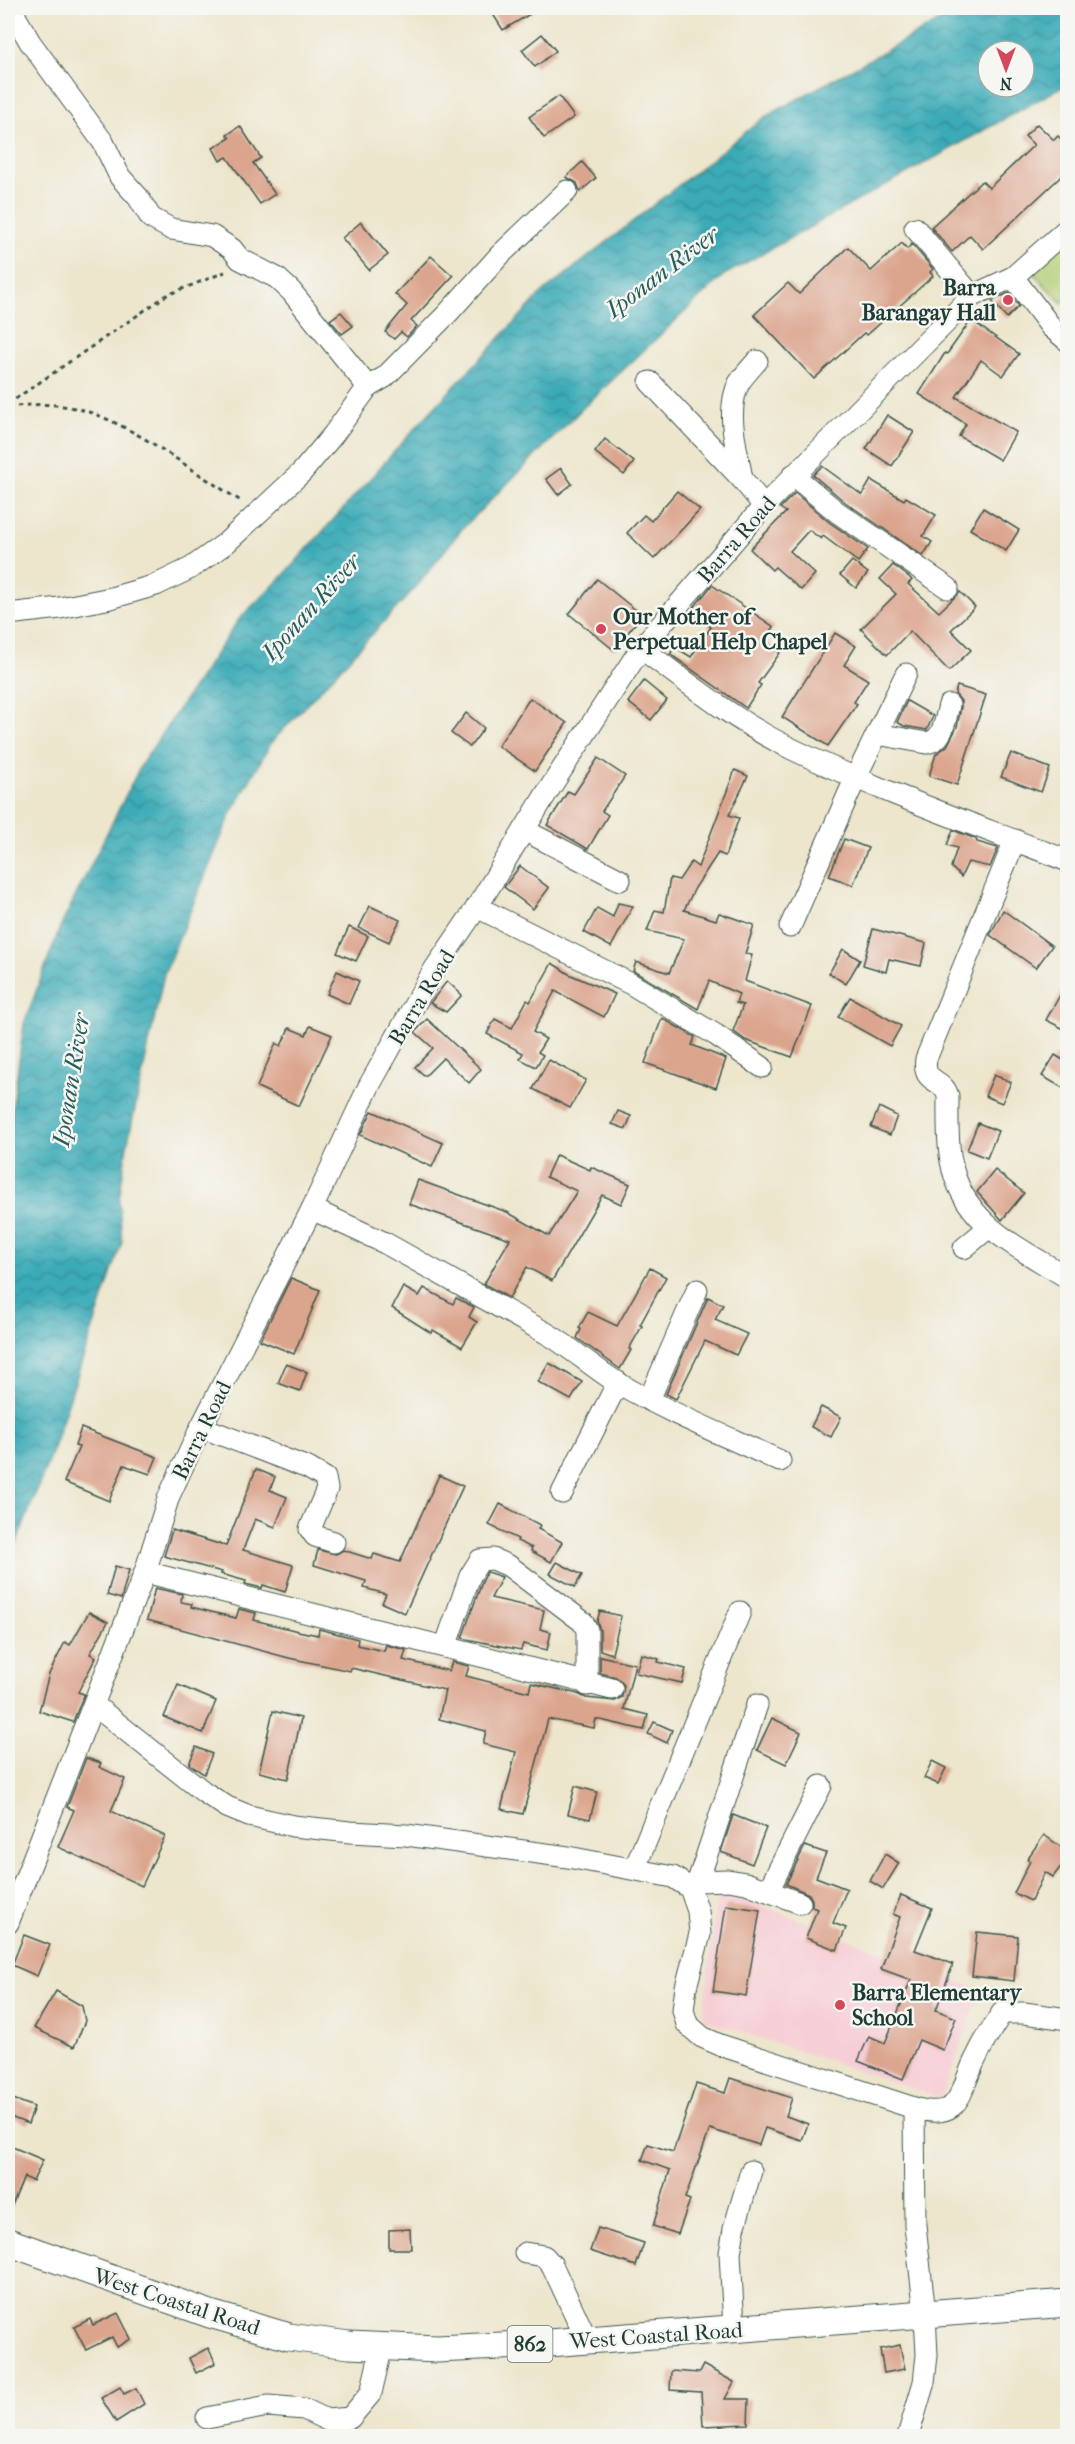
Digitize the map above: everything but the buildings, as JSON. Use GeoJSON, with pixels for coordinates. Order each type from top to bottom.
{"type":"FeatureCollection","features":[{"type":"Feature","properties":{"kind":"main road","name":"West Coastal Road"},"geometry":{"type":"LineString","coordinates":[[8,2242],[210,2314],[289,2337],[349,2345],[437,2349],[587,2340],[1068,2303]]}},
{"type":"Feature","properties":{"kind":"street"},"geometry":{"type":"LineString","coordinates":[[15,8],[15,16],[30,42],[103,142],[120,177],[138,197],[151,218],[171,229],[213,236],[232,249],[240,259],[277,278],[291,291],[368,387]]}},
{"type":"Feature","properties":{"kind":"street"},"geometry":{"type":"LineString","coordinates":[[8,614],[60,608],[111,598],[156,585],[191,568],[226,543],[302,472],[368,387],[385,377],[448,314],[500,255],[567,191]]}},
{"type":"Feature","properties":{"kind":"street"},"geometry":{"type":"LineString","coordinates":[[915,228],[972,296]]}},
{"type":"Feature","properties":{"kind":"street","name":"Barra Road"},"geometry":{"type":"LineString","coordinates":[[8,1923],[145,1572],[169,1496],[201,1427],[312,1209],[369,1086],[434,970],[477,907],[640,648],[764,506],[972,296],[1013,277],[1068,228]]}},
{"type":"Feature","properties":{"kind":"street"},"geometry":{"type":"LineString","coordinates":[[1013,277],[1051,327],[1068,341]]}},
{"type":"Feature","properties":{"kind":"street"},"geometry":{"type":"LineString","coordinates":[[742,479],[735,440],[733,398],[740,381],[757,361]]}},
{"type":"Feature","properties":{"kind":"street"},"geometry":{"type":"LineString","coordinates":[[650,382],[742,479],[764,506]]}},
{"type":"Feature","properties":{"kind":"street"},"geometry":{"type":"LineString","coordinates":[[793,476],[837,512],[948,588]]}},
{"type":"Feature","properties":{"kind":"street"},"geometry":{"type":"LineString","coordinates":[[640,648],[699,692],[770,737],[856,777],[1068,861]]}},
{"type":"Feature","properties":{"kind":"street"},"geometry":{"type":"LineString","coordinates":[[790,927],[856,777],[906,674]]}},
{"type":"Feature","properties":{"kind":"street"},"geometry":{"type":"LineString","coordinates":[[877,734],[927,743],[935,742],[940,737],[949,705]]}},
{"type":"Feature","properties":{"kind":"street"},"geometry":{"type":"LineString","coordinates":[[524,830],[620,880]]}},
{"type":"Feature","properties":{"kind":"street"},"geometry":{"type":"LineString","coordinates":[[1015,840],[926,1059],[924,1070],[927,1076],[946,1089],[951,1163],[958,1184],[972,1210],[988,1227],[1068,1278]]}},
{"type":"Feature","properties":{"kind":"street"},"geometry":{"type":"LineString","coordinates":[[477,907],[631,984],[716,1035],[762,1067]]}},
{"type":"Feature","properties":{"kind":"street"},"geometry":{"type":"LineString","coordinates":[[312,1209],[385,1243],[546,1333],[618,1383],[649,1400],[780,1461]]}},
{"type":"Feature","properties":{"kind":"street"},"geometry":{"type":"LineString","coordinates":[[964,1248],[988,1227]]}},
{"type":"Feature","properties":{"kind":"street"},"geometry":{"type":"LineString","coordinates":[[649,1400],[697,1290]]}},
{"type":"Feature","properties":{"kind":"street"},"geometry":{"type":"LineString","coordinates":[[562,1492],[618,1383]]}},
{"type":"Feature","properties":{"kind":"street"},"geometry":{"type":"LineString","coordinates":[[201,1427],[308,1468],[325,1478],[327,1489],[310,1529],[315,1536],[334,1542]]}},
{"type":"Feature","properties":{"kind":"street"},"geometry":{"type":"LineString","coordinates":[[445,1647],[470,1576],[480,1560],[493,1559],[509,1566],[583,1622],[587,1630],[587,1684]]}},
{"type":"Feature","properties":{"kind":"street"},"geometry":{"type":"LineString","coordinates":[[145,1572],[612,1689]]}},
{"type":"Feature","properties":{"kind":"street"},"geometry":{"type":"LineString","coordinates":[[635,1868],[740,1612]]}},
{"type":"Feature","properties":{"kind":"street"},"geometry":{"type":"LineString","coordinates":[[94,1705],[204,1791],[227,1807],[249,1816],[293,1826],[406,1835],[635,1868],[673,1877],[694,1885],[728,1880],[746,1883],[800,1903]]}},
{"type":"Feature","properties":{"kind":"street"},"geometry":{"type":"LineString","coordinates":[[757,1705],[694,1885],[700,1934],[686,1987],[684,2010],[687,2024],[702,2037],[720,2045],[931,2113],[956,2103],[963,2093],[972,2065],[986,2037],[1002,2013],[1024,2013],[1068,2019]]}},
{"type":"Feature","properties":{"kind":"street"},"geometry":{"type":"LineString","coordinates":[[768,1891],[821,1786]]}},
{"type":"Feature","properties":{"kind":"street"},"geometry":{"type":"LineString","coordinates":[[908,2436],[924,2382],[927,2355],[915,2225],[914,2108]]}},
{"type":"Feature","properties":{"kind":"street"},"geometry":{"type":"LineString","coordinates":[[734,2328],[730,2253],[734,2229],[751,2171]]}},
{"type":"Feature","properties":{"kind":"street"},"geometry":{"type":"LineString","coordinates":[[525,2253],[544,2256],[552,2265],[587,2340]]}},
{"type":"Feature","properties":{"kind":"street"},"geometry":{"type":"LineString","coordinates":[[207,2418],[268,2406],[304,2409],[327,2420],[350,2418],[371,2393],[382,2346]]}},
{"type":"Feature","properties":{"kind":"path"},"geometry":{"type":"LineString","coordinates":[[8,405],[167,295],[222,273],[240,259]]}},
{"type":"Feature","properties":{"kind":"path"},"geometry":{"type":"LineString","coordinates":[[8,405],[63,406],[92,412],[124,427],[261,512]]}},
{"type":"Feature","properties":{"kind":"shaded area","name":"Barra Elementary School"},"geometry":{"type":"Polygon","coordinates":[[[718,1889],[981,1990],[941,2098],[703,2019],[718,1889]]]}},
{"type":"Feature","properties":{"kind":"green space"},"geometry":{"type":"Polygon","coordinates":[[[1067,232],[1067,298],[1062,303],[1029,269],[1067,232]]]}},
{"type":"Feature","properties":{"kind":"water","name":"Iponan River"},"geometry":{"type":"Polygon","coordinates":[[[963,8],[1067,8],[1067,84],[724,275],[585,406],[461,530],[418,585],[271,743],[231,814],[164,974],[127,1146],[119,1200],[122,1242],[51,1454],[8,1565],[8,1138],[24,1024],[60,927],[141,765],[239,619],[282,577],[419,424],[541,294],[765,117],[963,8]]]}},
{"type":"Feature","properties":{"kind":"place","name":"Barra Barangay Hall"},"geometry":{"type":"Point","coordinates":[1008,300]}},
{"type":"Feature","properties":{"kind":"place","name":"Our Mother of Perpetual Help Chapel"},"geometry":{"type":"Point","coordinates":[601,629]}},
{"type":"Feature","properties":{"kind":"place","name":"Barra Elementary School"},"geometry":{"type":"Point","coordinates":[840,2005]}}]}
